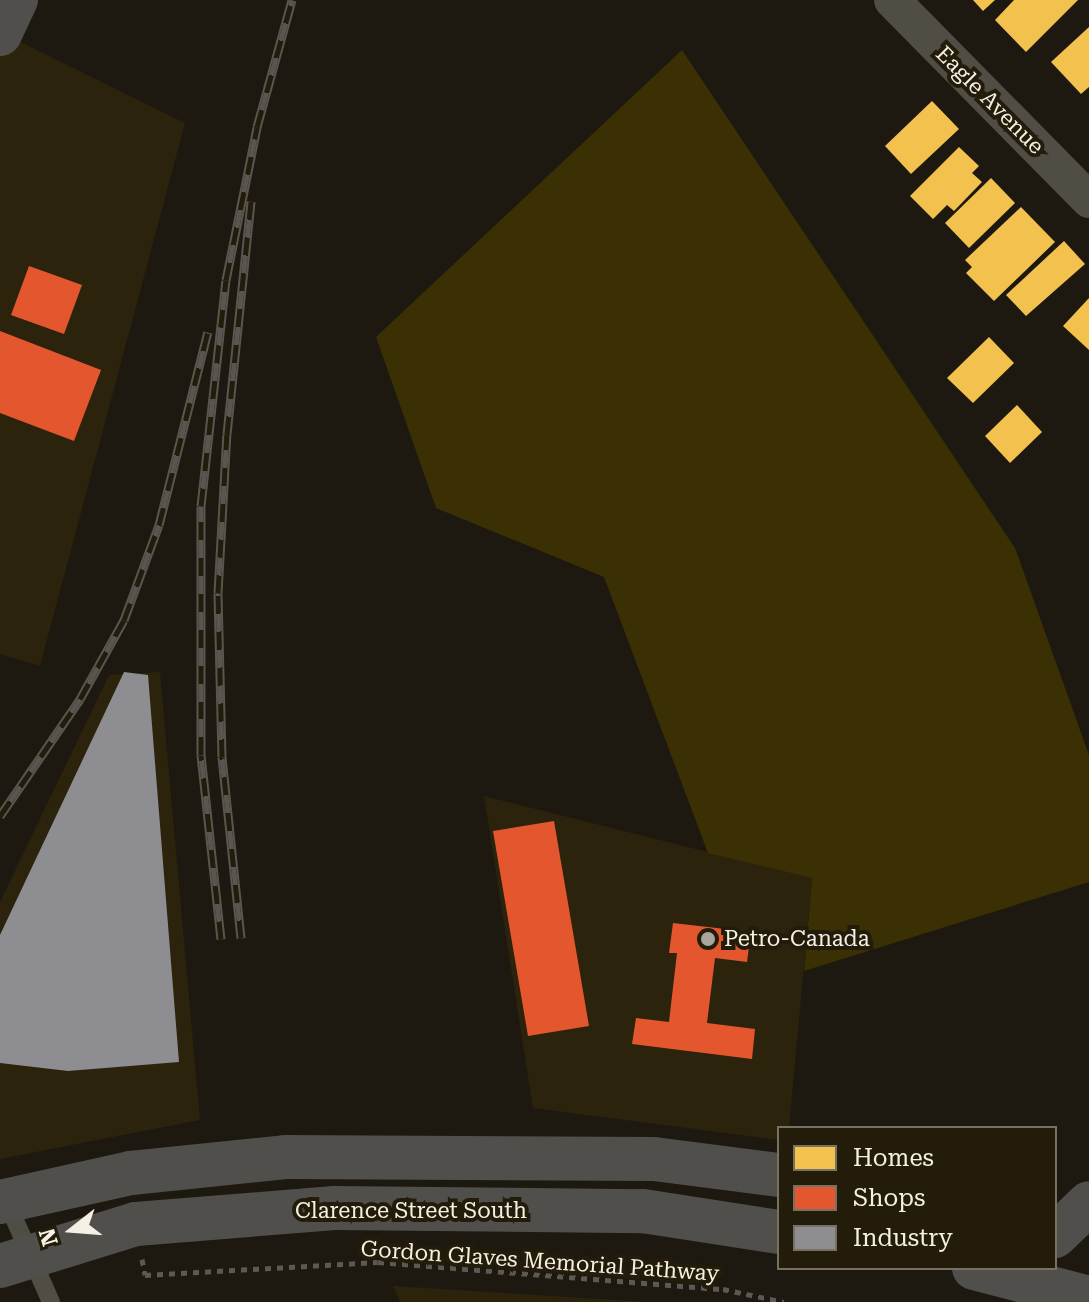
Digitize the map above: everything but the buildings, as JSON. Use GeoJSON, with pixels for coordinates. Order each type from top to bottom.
{"type":"FeatureCollection","features":[{"type":"Feature","properties":{"kind":"main road"},"geometry":{"type":"LineString","coordinates":[[0,34],[16,0]]}},
{"type":"Feature","properties":{"kind":"main road"},"geometry":{"type":"LineString","coordinates":[[3,1201],[131,1173],[285,1157],[654,1159],[777,1175]]}},
{"type":"Feature","properties":{"kind":"main road","name":"Clarence Street South"},"geometry":{"type":"LineString","coordinates":[[15,1259],[136,1224],[334,1208],[643,1211],[777,1232]]}},
{"type":"Feature","properties":{"kind":"main road"},"geometry":{"type":"LineString","coordinates":[[1001,1278],[1089,1298]]}},
{"type":"Feature","properties":{"kind":"street","name":"Eagle Avenue"},"geometry":{"type":"LineString","coordinates":[[892,0],[1089,200]]}},
{"type":"Feature","properties":{"kind":"lane"},"geometry":{"type":"LineString","coordinates":[[3,1201],[15,1259],[51,1302]]}},
{"type":"Feature","properties":{"kind":"path","name":"Gordon Glaves Memorial Pathway"},"geometry":{"type":"LineString","coordinates":[[292,1267],[378,1262],[723,1289],[784,1302]]}},
{"type":"Feature","properties":{"kind":"shaded area"},"geometry":{"type":"Polygon","coordinates":[[[0,32],[185,123],[40,666],[0,654],[0,32]]]}},
{"type":"Feature","properties":{"kind":"shaded area"},"geometry":{"type":"Polygon","coordinates":[[[682,50],[1015,548],[1089,755],[1089,882],[804,971],[812,878],[708,853],[604,577],[436,508],[376,337],[682,50]]]}},
{"type":"Feature","properties":{"kind":"shaded area"},"geometry":{"type":"Polygon","coordinates":[[[160,672],[200,1120],[0,1159],[0,902],[109,675],[160,672]]]}},
{"type":"Feature","properties":{"kind":"shaded area"},"geometry":{"type":"Polygon","coordinates":[[[484,796],[812,878],[789,1126],[777,1126],[777,1140],[533,1108],[484,796]]]}},
{"type":"Feature","properties":{"kind":"shaded area"},"geometry":{"type":"Polygon","coordinates":[[[393,1286],[648,1302],[400,1302],[393,1286]]]}},
{"type":"Feature","properties":{"kind":"railway"},"geometry":{"type":"LineString","coordinates":[[221,939],[201,755],[201,506],[226,280],[257,127],[292,0]]}},
{"type":"Feature","properties":{"kind":"railway"},"geometry":{"type":"LineString","coordinates":[[241,938],[222,757],[218,593],[227,434],[251,201]]}},
{"type":"Feature","properties":{"kind":"railway"},"geometry":{"type":"LineString","coordinates":[[0,816],[80,699],[124,620],[159,525],[208,332]]}},
{"type":"Feature","properties":{"kind":"place","name":"Petro-Canada"},"geometry":{"type":"Point","coordinates":[708,939]}}]}
